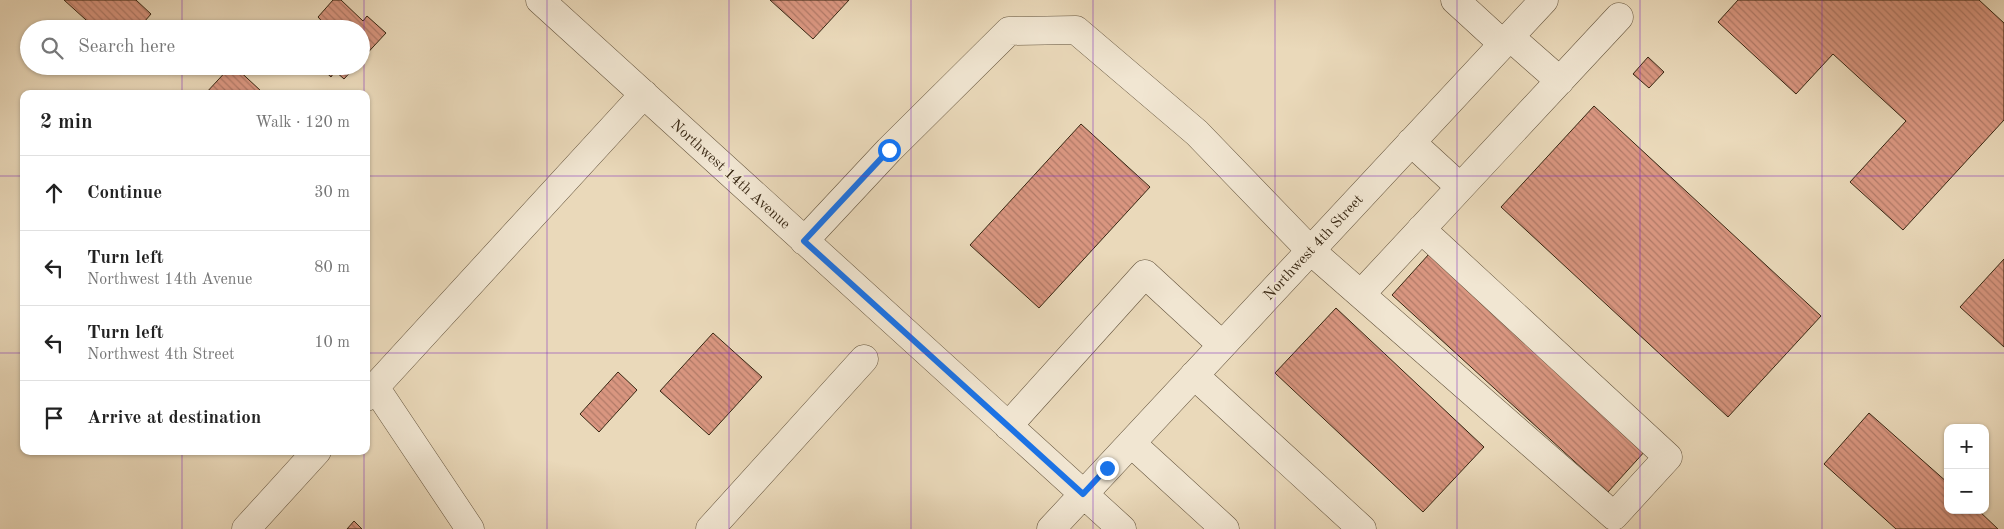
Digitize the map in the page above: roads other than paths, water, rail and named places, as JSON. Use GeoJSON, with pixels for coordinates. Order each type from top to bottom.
{"type":"FeatureCollection","features":[{"type":"Feature","properties":{"kind":"street","name":"Northwest 14th Avenue"},"geometry":{"type":"LineString","coordinates":[[540,0],[1122,529]]}},
{"type":"Feature","properties":{"kind":"street"},"geometry":{"type":"LineString","coordinates":[[1455,0],[1560,81]]}},
{"type":"Feature","properties":{"kind":"street","name":"Northwest 4th Street"},"geometry":{"type":"LineString","coordinates":[[1051,529],[1544,0]]}},
{"type":"Feature","properties":{"kind":"street"},"geometry":{"type":"LineString","coordinates":[[1361,294],[1619,17]]}},
{"type":"Feature","properties":{"kind":"street"},"geometry":{"type":"LineString","coordinates":[[804,241],[889,150],[1009,31],[1076,30],[1197,133],[1310,250],[1614,516],[1668,458],[1421,229]]}},
{"type":"Feature","properties":{"kind":"street"},"geometry":{"type":"LineString","coordinates":[[470,529],[371,392],[644,94]]}},
{"type":"Feature","properties":{"kind":"street"},"geometry":{"type":"LineString","coordinates":[[1411,142],[1460,187]]}},
{"type":"Feature","properties":{"kind":"street"},"geometry":{"type":"LineString","coordinates":[[1008,426],[1145,274],[1222,344]]}},
{"type":"Feature","properties":{"kind":"street"},"geometry":{"type":"LineString","coordinates":[[710,529],[864,359]]}},
{"type":"Feature","properties":{"kind":"street"},"geometry":{"type":"LineString","coordinates":[[1194,375],[1362,529]]}},
{"type":"Feature","properties":{"kind":"street"},"geometry":{"type":"LineString","coordinates":[[1131,443],[1225,529]]}},
{"type":"Feature","properties":{"kind":"street"},"geometry":{"type":"LineString","coordinates":[[246,529],[313,455]]}}]}
